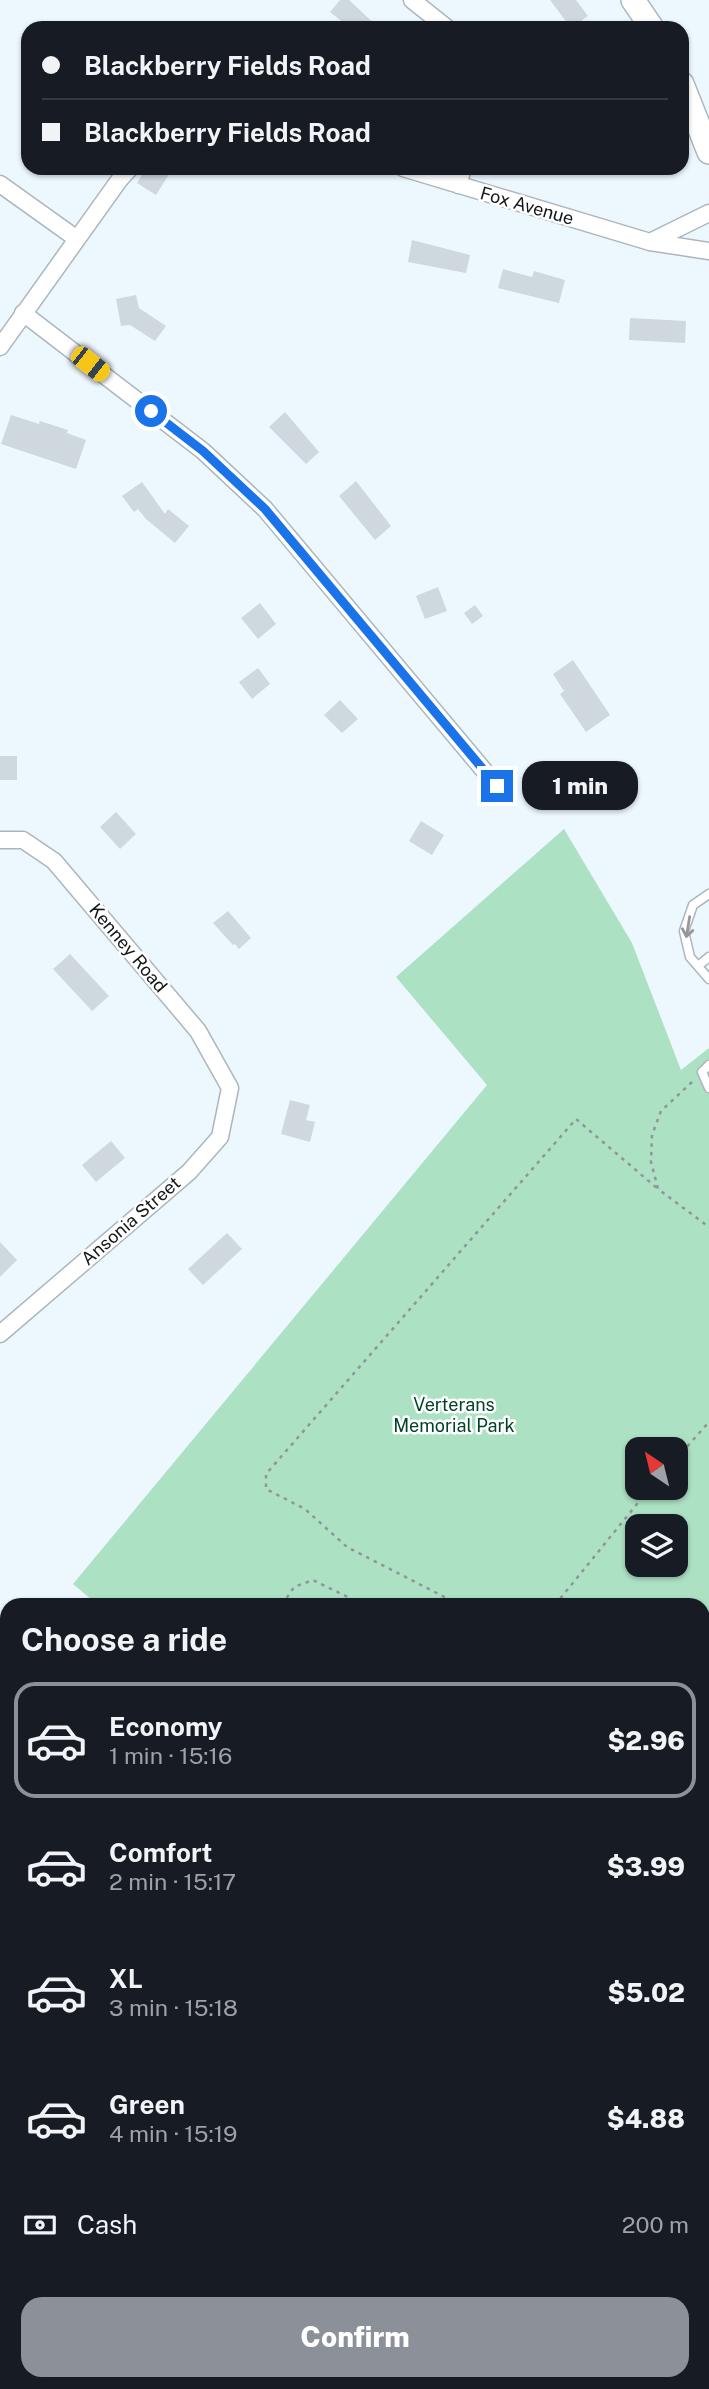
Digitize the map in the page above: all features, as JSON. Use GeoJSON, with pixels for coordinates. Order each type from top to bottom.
{"type":"FeatureCollection","features":[{"type":"Feature","properties":{"kind":"main road"},"geometry":{"type":"LineString","coordinates":[[633,0],[647,21]]}},
{"type":"Feature","properties":{"kind":"main road"},"geometry":{"type":"LineString","coordinates":[[689,102],[709,152]]}},
{"type":"Feature","properties":{"kind":"street"},"geometry":{"type":"LineString","coordinates":[[412,0],[438,21]]}},
{"type":"Feature","properties":{"kind":"street"},"geometry":{"type":"LineString","coordinates":[[0,347],[125,175]]}},
{"type":"Feature","properties":{"kind":"street","name":"Fox Avenue"},"geometry":{"type":"LineString","coordinates":[[426,175],[650,242],[709,251]]}},
{"type":"Feature","properties":{"kind":"street"},"geometry":{"type":"LineString","coordinates":[[458,185],[461,175]]}},
{"type":"Feature","properties":{"kind":"street"},"geometry":{"type":"LineString","coordinates":[[0,184],[77,239]]}},
{"type":"Feature","properties":{"kind":"street"},"geometry":{"type":"LineString","coordinates":[[650,242],[709,213]]}},
{"type":"Feature","properties":{"kind":"street"},"geometry":{"type":"LineString","coordinates":[[23,313],[203,451],[265,509],[497,786]]}},
{"type":"Feature","properties":{"kind":"street","name":"Kenney Road"},"geometry":{"type":"LineString","coordinates":[[0,840],[23,840],[54,861],[198,1031],[230,1088]]}},
{"type":"Feature","properties":{"kind":"street","name":"Ansonia Street"},"geometry":{"type":"LineString","coordinates":[[0,1334],[189,1172],[220,1137],[230,1088]]}},
{"type":"Feature","properties":{"kind":"lane"},"geometry":{"type":"LineString","coordinates":[[709,894],[693,905],[684,931],[690,957],[709,979]]}},
{"type":"Feature","properties":{"kind":"lane"},"geometry":{"type":"LineString","coordinates":[[698,966],[709,957]]}},
{"type":"Feature","properties":{"kind":"lane"},"geometry":{"type":"LineString","coordinates":[[709,1066],[702,1072],[709,1088]]}},
{"type":"Feature","properties":{"kind":"path"},"geometry":{"type":"LineString","coordinates":[[658,1189],[651,1162],[652,1135],[662,1111],[702,1072]]}},
{"type":"Feature","properties":{"kind":"path"},"geometry":{"type":"LineString","coordinates":[[446,1598],[347,1547],[305,1509],[266,1489],[266,1474],[576,1119],[658,1189],[709,1227]]}},
{"type":"Feature","properties":{"kind":"path"},"geometry":{"type":"LineString","coordinates":[[688,1446],[709,1422]]}},
{"type":"Feature","properties":{"kind":"path"},"geometry":{"type":"LineString","coordinates":[[561,1598],[640,1500]]}},
{"type":"Feature","properties":{"kind":"path"},"geometry":{"type":"LineString","coordinates":[[287,1598],[294,1587],[313,1580],[350,1598]]}},
{"type":"Feature","properties":{"kind":"green space","name":"Verterans Memorial Park"},"geometry":{"type":"Polygon","coordinates":[[[564,829],[632,943],[681,1070],[709,1048],[709,1598],[90,1598],[73,1584],[487,1085],[396,977],[564,829]]]}},
{"type":"Feature","properties":{"kind":"building"},"geometry":{"type":"Polygon","coordinates":[[[340,0],[349,0],[372,21],[341,21],[330,12],[340,0]]]}},
{"type":"Feature","properties":{"kind":"building"},"geometry":{"type":"Polygon","coordinates":[[[550,0],[576,0],[588,16],[581,21],[566,21],[550,0]]]}},
{"type":"Feature","properties":{"kind":"building"},"geometry":{"type":"Polygon","coordinates":[[[142,175],[169,175],[156,195],[137,183],[142,175]]]}},
{"type":"Feature","properties":{"kind":"building"},"geometry":{"type":"Polygon","coordinates":[[[412,240],[470,255],[466,273],[408,262],[412,240]]]}},
{"type":"Feature","properties":{"kind":"building"},"geometry":{"type":"Polygon","coordinates":[[[503,269],[532,277],[534,271],[565,280],[559,303],[498,288],[503,269]]]}},
{"type":"Feature","properties":{"kind":"building"},"geometry":{"type":"Polygon","coordinates":[[[136,295],[139,308],[166,326],[155,341],[130,325],[121,326],[116,299],[136,295]]]}},
{"type":"Feature","properties":{"kind":"building"},"geometry":{"type":"Polygon","coordinates":[[[630,318],[686,321],[685,343],[629,340],[630,318]]]}},
{"type":"Feature","properties":{"kind":"building"},"geometry":{"type":"Polygon","coordinates":[[[285,412],[319,452],[306,464],[269,427],[285,412]]]}},
{"type":"Feature","properties":{"kind":"building"},"geometry":{"type":"Polygon","coordinates":[[[11,415],[68,430],[67,433],[86,440],[76,469],[1,444],[11,415]]]}},
{"type":"Feature","properties":{"kind":"building"},"geometry":{"type":"Polygon","coordinates":[[[356,481],[391,526],[375,540],[339,496],[356,481]]]}},
{"type":"Feature","properties":{"kind":"building"},"geometry":{"type":"Polygon","coordinates":[[[142,482],[165,514],[168,509],[189,526],[175,543],[138,509],[134,512],[122,496],[142,482]]]}},
{"type":"Feature","properties":{"kind":"building"},"geometry":{"type":"Polygon","coordinates":[[[438,587],[447,611],[425,619],[416,596],[438,587]]]}},
{"type":"Feature","properties":{"kind":"building"},"geometry":{"type":"Polygon","coordinates":[[[260,603],[276,624],[258,639],[241,618],[260,603]]]}},
{"type":"Feature","properties":{"kind":"building"},"geometry":{"type":"Polygon","coordinates":[[[475,605],[483,616],[472,624],[464,613],[475,605]]]}},
{"type":"Feature","properties":{"kind":"building"},"geometry":{"type":"Polygon","coordinates":[[[573,660],[610,715],[586,732],[560,694],[564,691],[553,674],[573,660]]]}},
{"type":"Feature","properties":{"kind":"building"},"geometry":{"type":"Polygon","coordinates":[[[258,668],[270,684],[252,699],[239,682],[258,668]]]}},
{"type":"Feature","properties":{"kind":"building"},"geometry":{"type":"Polygon","coordinates":[[[340,700],[358,719],[342,733],[324,715],[340,700]]]}},
{"type":"Feature","properties":{"kind":"building"},"geometry":{"type":"Polygon","coordinates":[[[0,756],[17,756],[17,780],[0,780],[0,756]]]}},
{"type":"Feature","properties":{"kind":"building"},"geometry":{"type":"Polygon","coordinates":[[[116,812],[136,834],[120,849],[100,827],[116,812]]]}},
{"type":"Feature","properties":{"kind":"building"},"geometry":{"type":"Polygon","coordinates":[[[421,821],[444,835],[432,855],[409,841],[421,821]]]}},
{"type":"Feature","properties":{"kind":"building"},"geometry":{"type":"Polygon","coordinates":[[[228,911],[251,938],[239,949],[213,923],[228,911]]]}},
{"type":"Feature","properties":{"kind":"building"},"geometry":{"type":"Polygon","coordinates":[[[70,954],[109,996],[92,1011],[53,969],[70,954]]]}},
{"type":"Feature","properties":{"kind":"building"},"geometry":{"type":"Polygon","coordinates":[[[290,1100],[310,1105],[306,1120],[315,1122],[310,1142],[281,1134],[290,1100]]]}},
{"type":"Feature","properties":{"kind":"building"},"geometry":{"type":"Polygon","coordinates":[[[111,1141],[125,1158],[96,1182],[82,1165],[111,1141]]]}},
{"type":"Feature","properties":{"kind":"building"},"geometry":{"type":"Polygon","coordinates":[[[227,1233],[242,1249],[203,1285],[188,1269],[227,1233]]]}},
{"type":"Feature","properties":{"kind":"building"},"geometry":{"type":"Polygon","coordinates":[[[0,1242],[17,1260],[0,1277],[0,1242]]]}},
{"type":"Feature","properties":{"kind":"route"},"geometry":{"type":"LineString","coordinates":[[151,411],[203,451],[265,509],[497,786]]}}]}
